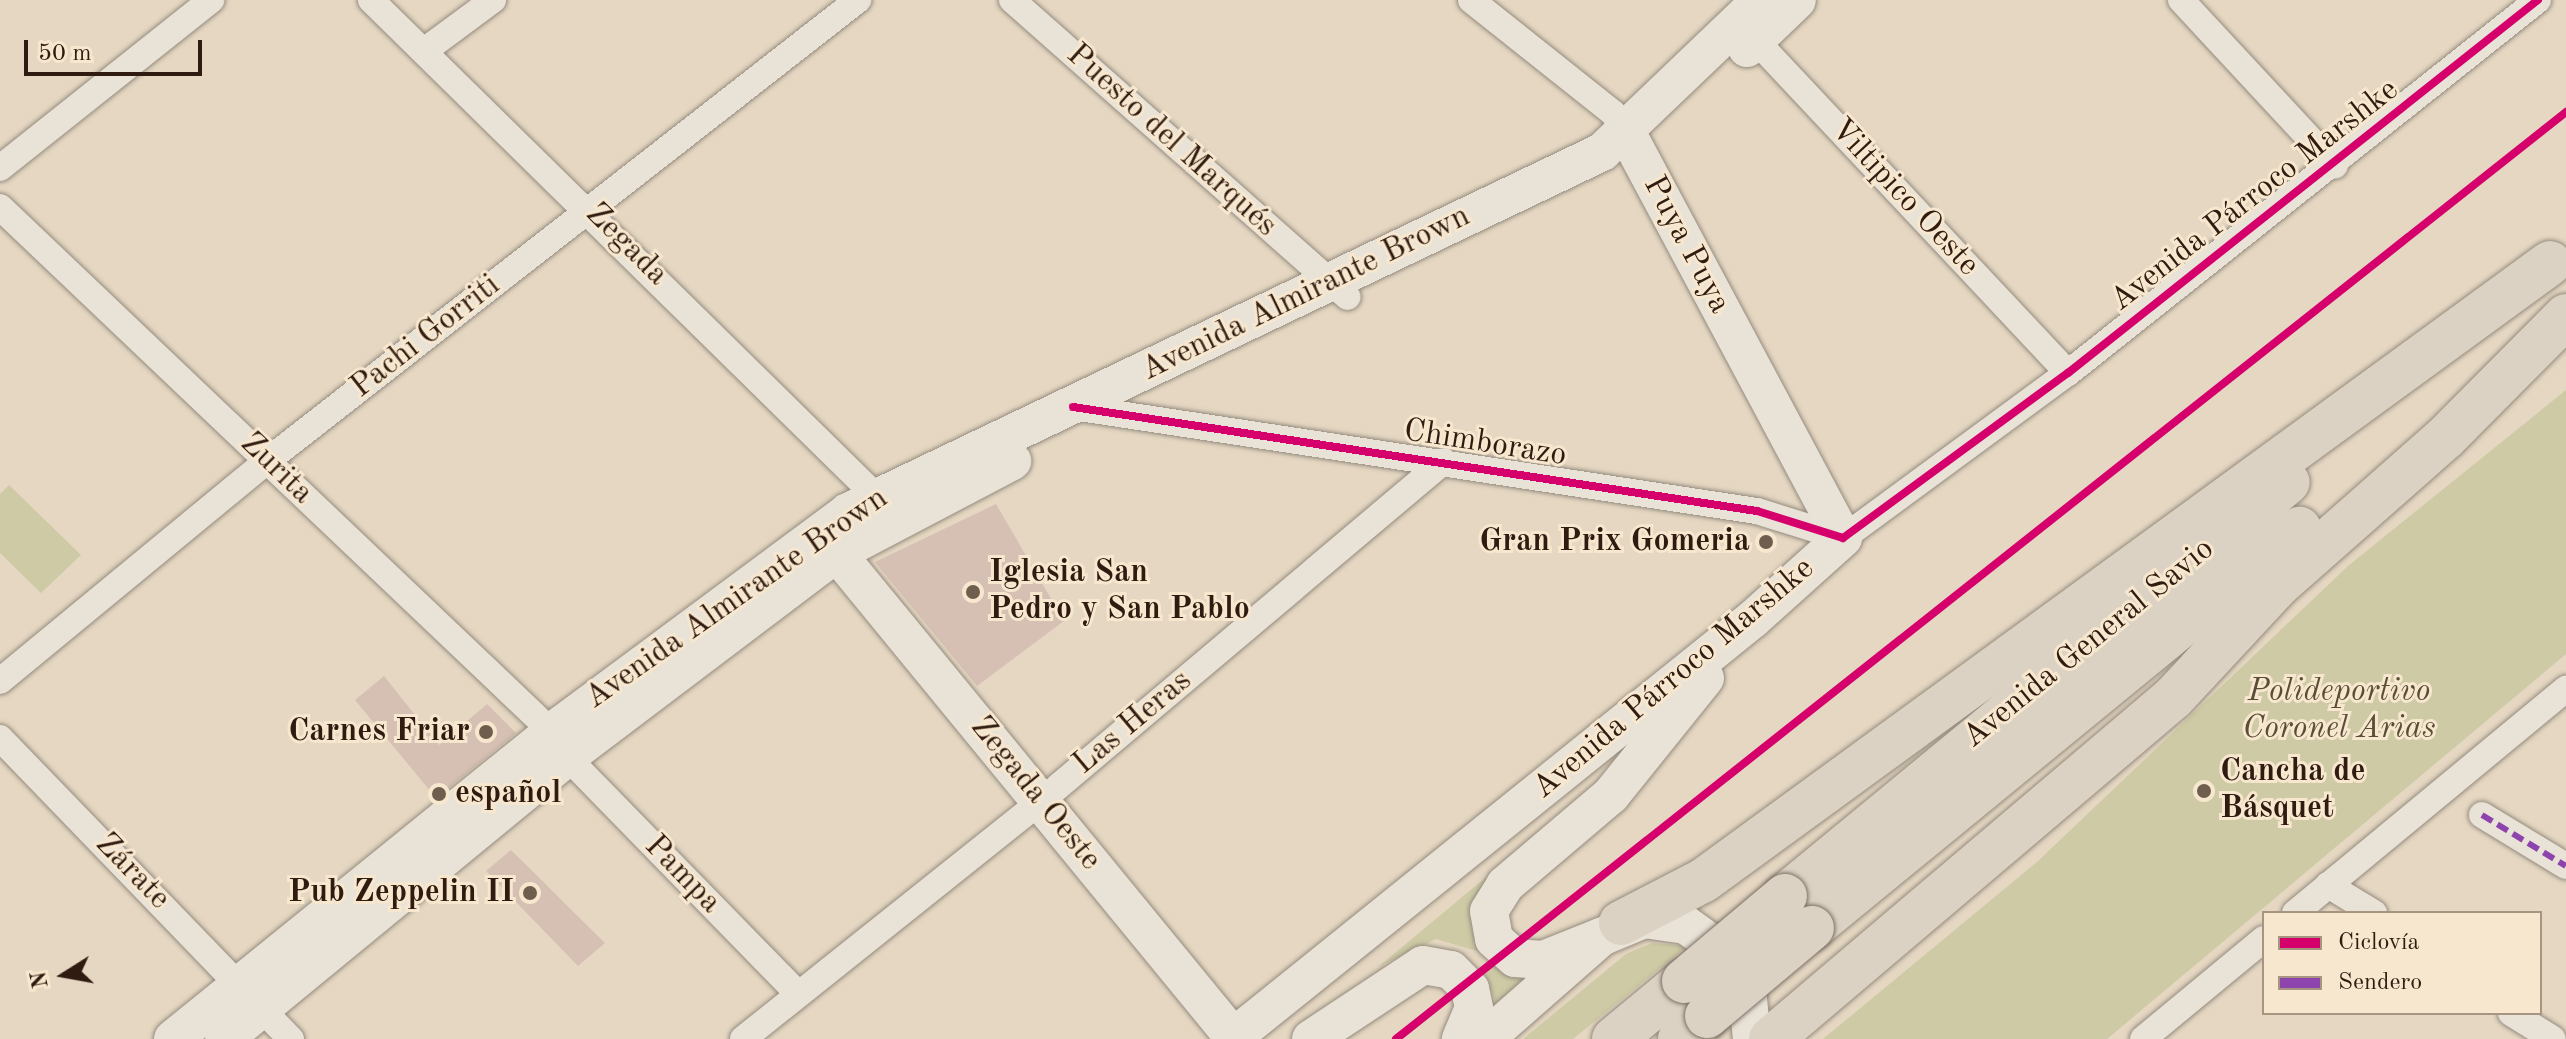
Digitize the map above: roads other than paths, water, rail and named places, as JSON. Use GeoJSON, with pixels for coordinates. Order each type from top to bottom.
{"type":"FeatureCollection","features":[{"type":"Feature","properties":{"kind":"highway","name":"Avenida General Savio"},"geometry":{"type":"LineString","coordinates":[[1614,1039],[1690,1012],[1798,912],[2558,256]]}},
{"type":"Feature","properties":{"kind":"highway"},"geometry":{"type":"LineString","coordinates":[[1611,930],[1704,880],[2558,256]]}},
{"type":"Feature","properties":{"kind":"highway","name":"Avenida General Savio"},"geometry":{"type":"LineString","coordinates":[[1798,912],[2566,316]]}},
{"type":"Feature","properties":{"kind":"highway"},"geometry":{"type":"LineString","coordinates":[[1771,1039],[2173,698],[2277,586],[2445,438],[2566,316]]}},
{"type":"Feature","properties":{"kind":"main road","name":"Avenida Almirante Brown"},"geometry":{"type":"LineString","coordinates":[[173,1039],[252,996],[560,745],[828,542],[886,506],[1073,407],[1615,172],[1632,142],[1752,21],[1797,0]]}},
{"type":"Feature","properties":{"kind":"main road","name":"Puya Puya"},"geometry":{"type":"LineString","coordinates":[[1632,142],[1843,538]]}},
{"type":"Feature","properties":{"kind":"main road","name":"Avenida Almirante Brown"},"geometry":{"type":"LineString","coordinates":[[886,506],[1116,412],[1338,290]]}},
{"type":"Feature","properties":{"kind":"main road","name":"Avenida Párroco Marshke"},"geometry":{"type":"LineString","coordinates":[[1233,1038],[1753,619],[1843,538]]}},
{"type":"Feature","properties":{"kind":"main road","name":"Zegada Oeste"},"geometry":{"type":"LineString","coordinates":[[828,542],[1233,1038]]}},
{"type":"Feature","properties":{"kind":"main road"},"geometry":{"type":"LineString","coordinates":[[1752,1039],[1743,988],[1703,934],[1665,920],[1611,930],[1543,960],[1515,958],[1494,939],[1489,911],[1505,885],[1618,788],[1753,619]]}},
{"type":"Feature","properties":{"kind":"main road"},"geometry":{"type":"LineString","coordinates":[[1485,1039],[1611,930]]}},
{"type":"Feature","properties":{"kind":"main road"},"geometry":{"type":"LineString","coordinates":[[1311,1039],[1423,965],[1451,970],[1470,989],[1474,1008],[1461,1039]]}},
{"type":"Feature","properties":{"kind":"main road","name":"Avenida Almirante Brown"},"geometry":{"type":"LineString","coordinates":[[224,1039],[252,996]]}},
{"type":"Feature","properties":{"kind":"street"},"geometry":{"type":"LineString","coordinates":[[0,168],[211,0]]}},
{"type":"Feature","properties":{"kind":"street","name":"Zegada"},"geometry":{"type":"LineString","coordinates":[[371,0],[589,208],[886,506]]}},
{"type":"Feature","properties":{"kind":"street"},"geometry":{"type":"LineString","coordinates":[[424,51],[493,0]]}},
{"type":"Feature","properties":{"kind":"street","name":"Pachi Gorriti"},"geometry":{"type":"LineString","coordinates":[[0,681],[267,461],[858,0]]}},
{"type":"Feature","properties":{"kind":"street","name":"Puesto del Marqués"},"geometry":{"type":"LineString","coordinates":[[1012,0],[1338,290]]}},
{"type":"Feature","properties":{"kind":"street","name":"Puya Puya"},"geometry":{"type":"LineString","coordinates":[[1471,0],[1613,113],[1632,142]]}},
{"type":"Feature","properties":{"kind":"street"},"geometry":{"type":"LineString","coordinates":[[2181,0],[2335,166]]}},
{"type":"Feature","properties":{"kind":"street","name":"Avenida Párroco Marshke"},"geometry":{"type":"LineString","coordinates":[[1843,538],[2068,373],[2335,166],[2538,0]]}},
{"type":"Feature","properties":{"kind":"street","name":"Viltipico Oeste"},"geometry":{"type":"LineString","coordinates":[[1752,21],[2068,373]]}},
{"type":"Feature","properties":{"kind":"street","name":"Zurita"},"geometry":{"type":"LineString","coordinates":[[0,207],[560,745]]}},
{"type":"Feature","properties":{"kind":"street","name":"Chimborazo"},"geometry":{"type":"LineString","coordinates":[[1073,407],[1757,511],[1843,538]]}},
{"type":"Feature","properties":{"kind":"street","name":"Las Heras"},"geometry":{"type":"LineString","coordinates":[[743,1039],[1041,801],[1444,461]]}},
{"type":"Feature","properties":{"kind":"street"},"geometry":{"type":"LineString","coordinates":[[2297,911],[2566,689]]}},
{"type":"Feature","properties":{"kind":"street","name":"Zárate"},"geometry":{"type":"LineString","coordinates":[[0,738],[291,1039]]}},
{"type":"Feature","properties":{"kind":"street","name":"Pampa"},"geometry":{"type":"LineString","coordinates":[[560,745],[797,993]]}},
{"type":"Feature","properties":{"kind":"street"},"geometry":{"type":"LineString","coordinates":[[2482,815],[2566,866]]}},
{"type":"Feature","properties":{"kind":"street"},"geometry":{"type":"LineString","coordinates":[[2322,890],[2346,911]]}},
{"type":"Feature","properties":{"kind":"street"},"geometry":{"type":"LineString","coordinates":[[2322,890],[2369,911]]}},
{"type":"Feature","properties":{"kind":"street"},"geometry":{"type":"LineString","coordinates":[[2143,1039],[2262,941]]}},
{"type":"Feature","properties":{"kind":"street"},"geometry":{"type":"LineString","coordinates":[[2542,1014],[2566,1029]]}},
{"type":"Feature","properties":{"kind":"street"},"geometry":{"type":"LineString","coordinates":[[2514,1015],[2553,1039]]}},
{"type":"Feature","properties":{"kind":"place","name":"Gran Prix Gomeria"},"geometry":{"type":"Point","coordinates":[1766,542]}},
{"type":"Feature","properties":{"kind":"place","name":"Iglesia San Pedro y San Pablo"},"geometry":{"type":"Point","coordinates":[973,592]}},
{"type":"Feature","properties":{"kind":"place","name":"Carnes Friar"},"geometry":{"type":"Point","coordinates":[486,732]}},
{"type":"Feature","properties":{"kind":"place","name":"Cancha de Básquet"},"geometry":{"type":"Point","coordinates":[2204,791]}},
{"type":"Feature","properties":{"kind":"place","name":"español"},"geometry":{"type":"Point","coordinates":[439,794]}},
{"type":"Feature","properties":{"kind":"place","name":"Pub Zeppelin II"},"geometry":{"type":"Point","coordinates":[530,893]}},
{"type":"Feature","properties":{"kind":"park label","name":"Polideportivo Coronel Arias"},"geometry":{"type":"Point","coordinates":[2339,712]}}]}
